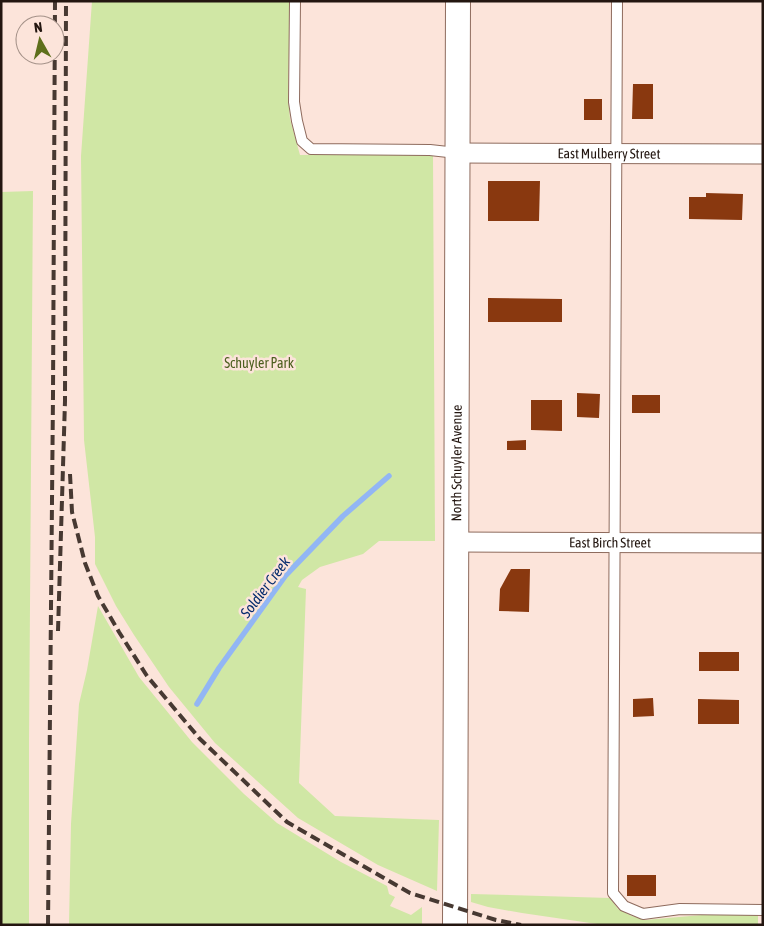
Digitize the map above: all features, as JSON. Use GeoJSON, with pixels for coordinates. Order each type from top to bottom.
{"type":"FeatureCollection","features":[{"type":"Feature","properties":{"kind":"street","name":"North Schuyler Avenue"},"geometry":{"type":"LineString","coordinates":[[454,925],[458,1]]}},
{"type":"Feature","properties":{"kind":"street","name":"East Mulberry Street"},"geometry":{"type":"LineString","coordinates":[[457,153],[763,154]]}},
{"type":"Feature","properties":{"kind":"street","name":"East Birch Street"},"geometry":{"type":"LineString","coordinates":[[456,542],[763,543]]}},
{"type":"Feature","properties":{"kind":"lane"},"geometry":{"type":"LineString","coordinates":[[295,1],[294,102],[302,141],[310,149],[430,150],[457,153]]}},
{"type":"Feature","properties":{"kind":"lane"},"geometry":{"type":"LineString","coordinates":[[617,1],[613,892],[624,906],[643,914],[680,909],[763,910]]}},
{"type":"Feature","properties":{"kind":"green space","name":"Schuyler Park"},"geometry":{"type":"Polygon","coordinates":[[[92,1],[290,1],[288,97],[290,119],[300,155],[433,154],[435,541],[379,541],[363,554],[320,567],[302,580],[298,587],[306,589],[299,783],[335,816],[439,820],[437,891],[378,865],[298,818],[215,743],[169,687],[134,635],[116,606],[95,564],[95,537],[84,440],[81,156],[92,1]]]}},
{"type":"Feature","properties":{"kind":"green space"},"geometry":{"type":"Polygon","coordinates":[[[33,191],[29,925],[1,925],[1,192],[33,191]]]}},
{"type":"Feature","properties":{"kind":"green space"},"geometry":{"type":"Polygon","coordinates":[[[98,606],[139,677],[192,742],[244,794],[277,823],[341,862],[387,886],[389,894],[395,897],[390,906],[411,915],[422,907],[422,925],[69,925],[71,824],[79,704],[98,606]]]}},
{"type":"Feature","properties":{"kind":"green space"},"geometry":{"type":"Polygon","coordinates":[[[471,894],[610,898],[618,909],[645,920],[713,914],[758,914],[758,925],[604,925],[488,907],[471,902],[471,894]]]}},
{"type":"Feature","properties":{"kind":"building"},"geometry":{"type":"Polygon","coordinates":[[[633,84],[653,84],[653,119],[632,119],[633,84]]]}},
{"type":"Feature","properties":{"kind":"building"},"geometry":{"type":"Polygon","coordinates":[[[584,99],[602,99],[602,120],[584,120],[584,99]]]}},
{"type":"Feature","properties":{"kind":"building"},"geometry":{"type":"Polygon","coordinates":[[[488,181],[540,181],[539,221],[488,221],[488,181]]]}},
{"type":"Feature","properties":{"kind":"building"},"geometry":{"type":"Polygon","coordinates":[[[706,193],[743,194],[742,220],[689,219],[689,197],[706,197],[706,193]]]}},
{"type":"Feature","properties":{"kind":"building"},"geometry":{"type":"Polygon","coordinates":[[[488,298],[562,299],[562,322],[488,322],[488,298]]]}},
{"type":"Feature","properties":{"kind":"building"},"geometry":{"type":"Polygon","coordinates":[[[577,393],[600,394],[599,418],[577,417],[577,393]]]}},
{"type":"Feature","properties":{"kind":"building"},"geometry":{"type":"Polygon","coordinates":[[[632,395],[660,395],[660,413],[632,413],[632,395]]]}},
{"type":"Feature","properties":{"kind":"building"},"geometry":{"type":"Polygon","coordinates":[[[531,400],[562,400],[562,431],[531,430],[531,400]]]}},
{"type":"Feature","properties":{"kind":"building"},"geometry":{"type":"Polygon","coordinates":[[[526,440],[526,450],[507,450],[507,441],[526,440]]]}},
{"type":"Feature","properties":{"kind":"building"},"geometry":{"type":"Polygon","coordinates":[[[511,569],[530,569],[529,612],[499,611],[500,589],[511,569]]]}},
{"type":"Feature","properties":{"kind":"building"},"geometry":{"type":"Polygon","coordinates":[[[699,652],[739,652],[739,671],[699,671],[699,652]]]}},
{"type":"Feature","properties":{"kind":"building"},"geometry":{"type":"Polygon","coordinates":[[[653,698],[654,716],[633,717],[633,699],[653,698]]]}},
{"type":"Feature","properties":{"kind":"building"},"geometry":{"type":"Polygon","coordinates":[[[698,699],[739,700],[739,724],[698,724],[698,699]]]}},
{"type":"Feature","properties":{"kind":"building"},"geometry":{"type":"Polygon","coordinates":[[[627,875],[656,875],[656,896],[627,896],[627,875]]]}},
{"type":"Feature","properties":{"kind":"waterway","name":"Soldier Creek"},"geometry":{"type":"LineString","coordinates":[[197,704],[219,668],[286,575],[343,516],[389,476]]}},
{"type":"Feature","properties":{"kind":"railway"},"geometry":{"type":"LineString","coordinates":[[48,925],[55,1]]}},
{"type":"Feature","properties":{"kind":"railway"},"geometry":{"type":"LineString","coordinates":[[58,631],[65,401],[66,1]]}},
{"type":"Feature","properties":{"kind":"railway"},"geometry":{"type":"LineString","coordinates":[[70,474],[72,512],[85,563],[98,596],[147,676],[200,739],[287,822],[410,893],[496,920],[521,925]]}}]}
